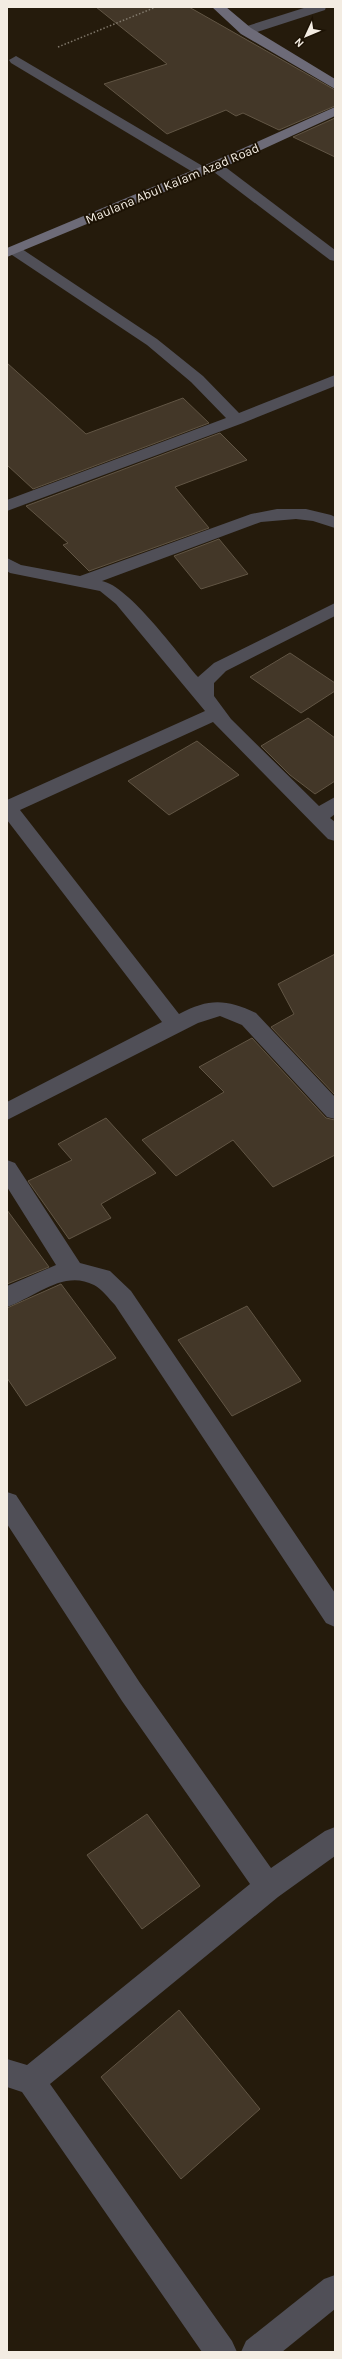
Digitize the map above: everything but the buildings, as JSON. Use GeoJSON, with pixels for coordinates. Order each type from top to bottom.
{"type":"FeatureCollection","features":[{"type":"Feature","properties":{"kind":"street"},"geometry":{"type":"LineString","coordinates":[[218,7],[246,32],[335,85]]}},
{"type":"Feature","properties":{"kind":"street"},"geometry":{"type":"LineString","coordinates":[[246,32],[320,7]]}},
{"type":"Feature","properties":{"kind":"street"},"geometry":{"type":"LineString","coordinates":[[16,60],[201,171]]}},
{"type":"Feature","properties":{"kind":"street","name":"Maulana Abul Kalam Azad Road"},"geometry":{"type":"LineString","coordinates":[[10,251],[215,166],[335,111]]}},
{"type":"Feature","properties":{"kind":"street"},"geometry":{"type":"LineString","coordinates":[[215,166],[335,257]]}},
{"type":"Feature","properties":{"kind":"street"},"geometry":{"type":"LineString","coordinates":[[10,251],[152,342],[197,379],[237,420]]}},
{"type":"Feature","properties":{"kind":"street"},"geometry":{"type":"LineString","coordinates":[[7,506],[237,420],[335,380]]}},
{"type":"Feature","properties":{"kind":"street"},"geometry":{"type":"LineString","coordinates":[[84,581],[257,518],[281,513],[303,513],[335,523]]}},
{"type":"Feature","properties":{"kind":"street"},"geometry":{"type":"LineString","coordinates":[[7,563],[16,569],[84,581],[106,587],[122,600],[205,697],[224,723],[335,834]]}},
{"type":"Feature","properties":{"kind":"street"},"geometry":{"type":"LineString","coordinates":[[205,697],[205,680],[220,667],[335,609]]}},
{"type":"Feature","properties":{"kind":"street"},"geometry":{"type":"LineString","coordinates":[[176,1025],[7,808],[216,713]]}},
{"type":"Feature","properties":{"kind":"street"},"geometry":{"type":"LineString","coordinates":[[318,817],[335,804]]}},
{"type":"Feature","properties":{"kind":"street"},"geometry":{"type":"LineString","coordinates":[[7,1112],[176,1025],[216,1007],[235,1011],[249,1019],[335,1111]]}},
{"type":"Feature","properties":{"kind":"street"},"geometry":{"type":"LineString","coordinates":[[7,1169],[72,1270]]}},
{"type":"Feature","properties":{"kind":"street"},"geometry":{"type":"LineString","coordinates":[[7,1297],[50,1276],[72,1270],[102,1278],[123,1298],[335,1615]]}},
{"type":"Feature","properties":{"kind":"street"},"geometry":{"type":"LineString","coordinates":[[7,1503],[132,1692],[268,1887]]}},
{"type":"Feature","properties":{"kind":"street"},"geometry":{"type":"LineString","coordinates":[[220,2352],[19,2077],[268,1887],[335,1840]]}},
{"type":"Feature","properties":{"kind":"street"},"geometry":{"type":"LineString","coordinates":[[257,2352],[335,2290]]}},
{"type":"Feature","properties":{"kind":"path"},"geometry":{"type":"LineString","coordinates":[[16,60],[42,54],[156,7]]}}]}
